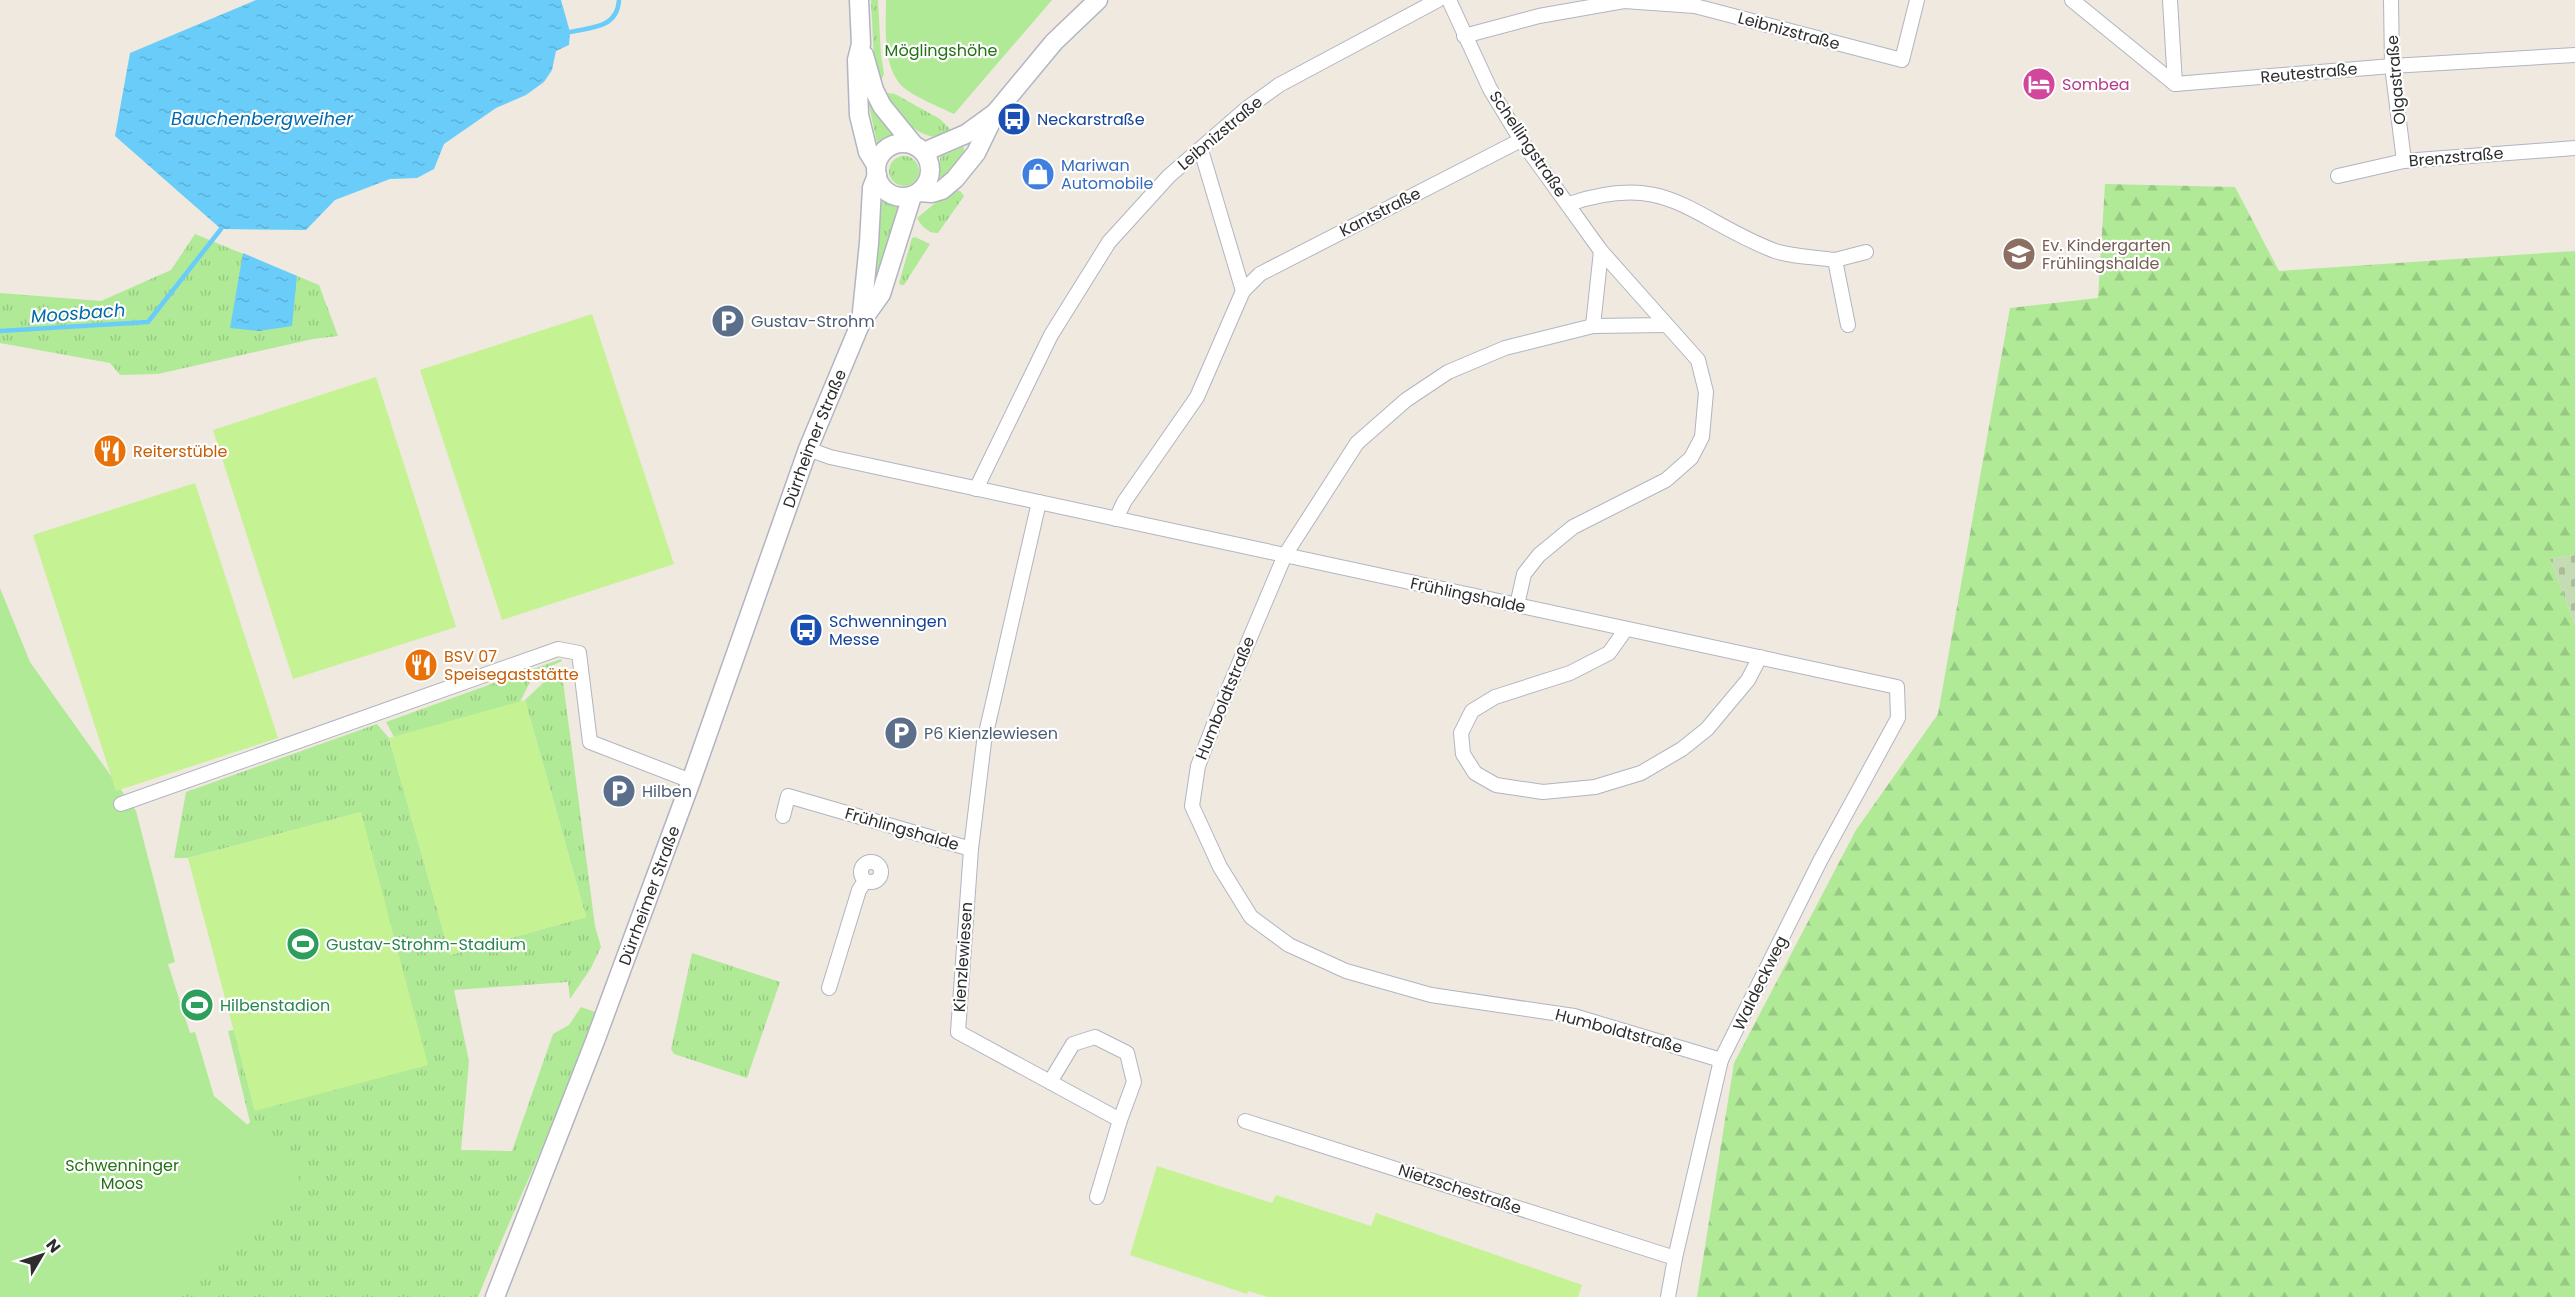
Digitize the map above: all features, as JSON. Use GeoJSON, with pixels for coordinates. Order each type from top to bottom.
{"type":"FeatureCollection","features":[{"type":"Feature","properties":{"kind":"main road"},"geometry":{"type":"LineString","coordinates":[[859,0],[861,44],[874,90],[882,106],[919,148],[930,165],[931,173],[927,184],[916,194]]}},
{"type":"Feature","properties":{"kind":"main road"},"geometry":{"type":"LineString","coordinates":[[861,44],[858,60],[860,123],[868,152],[882,187],[899,197],[932,194],[942,190],[955,179],[976,153],[996,112],[1054,42],[1098,0]]}},
{"type":"Feature","properties":{"kind":"main road"},"geometry":{"type":"LineString","coordinates":[[876,170],[882,153],[891,146],[904,143],[919,148],[966,134],[996,112]]}},
{"type":"Feature","properties":{"kind":"main road","name":"Dürrheimer Straße"},"geometry":{"type":"LineString","coordinates":[[861,322],[872,188],[876,170]]}},
{"type":"Feature","properties":{"kind":"main road","name":"Dürrheimer Straße"},"geometry":{"type":"LineString","coordinates":[[495,1297],[595,1041],[691,781],[808,449],[861,322],[881,294],[916,194]]}},
{"type":"Feature","properties":{"kind":"street","name":"Leibnizstraße"},"geometry":{"type":"LineString","coordinates":[[976,489],[1051,335],[1109,242],[1169,176],[1246,109],[1279,85],[1438,0]]}},
{"type":"Feature","properties":{"kind":"street","name":"Schellingstraße"},"geometry":{"type":"LineString","coordinates":[[1449,0],[1490,89],[1521,140],[1601,251],[1698,360],[1706,392],[1702,437],[1690,458],[1666,480],[1573,526],[1539,555],[1524,574],[1517,605]]}},
{"type":"Feature","properties":{"kind":"street","name":"Leibnizstraße"},"geometry":{"type":"LineString","coordinates":[[1464,36],[1539,16],[1623,1],[1695,6],[1902,60],[1917,0]]}},
{"type":"Feature","properties":{"kind":"street"},"geometry":{"type":"LineString","coordinates":[[2072,0],[2175,84]]}},
{"type":"Feature","properties":{"kind":"street"},"geometry":{"type":"LineString","coordinates":[[2170,0],[2175,84]]}},
{"type":"Feature","properties":{"kind":"street","name":"Olgastraße"},"geometry":{"type":"LineString","coordinates":[[2391,0],[2392,66],[2404,161]]}},
{"type":"Feature","properties":{"kind":"street","name":"Reutestraße"},"geometry":{"type":"LineString","coordinates":[[2175,84],[2392,66],[2575,55]]}},
{"type":"Feature","properties":{"kind":"street","name":"Kantstraße"},"geometry":{"type":"LineString","coordinates":[[1116,519],[1124,502],[1197,397],[1243,291],[1260,274],[1521,140]]}},
{"type":"Feature","properties":{"kind":"street","name":"Brenzstraße"},"geometry":{"type":"LineString","coordinates":[[2338,176],[2404,161],[2575,148]]}},
{"type":"Feature","properties":{"kind":"street"},"geometry":{"type":"LineString","coordinates":[[1201,150],[1243,291]]}},
{"type":"Feature","properties":{"kind":"street"},"geometry":{"type":"LineString","coordinates":[[1569,204],[1591,197],[1630,191],[1666,196],[1696,209],[1777,252],[1834,260],[1866,252]]}},
{"type":"Feature","properties":{"kind":"street"},"geometry":{"type":"LineString","coordinates":[[1601,251],[1593,326],[1666,325]]}},
{"type":"Feature","properties":{"kind":"street"},"geometry":{"type":"LineString","coordinates":[[1834,260],[1848,326]]}},
{"type":"Feature","properties":{"kind":"street","name":"Humboldtstraße"},"geometry":{"type":"LineString","coordinates":[[1593,326],[1505,348],[1449,372],[1406,400],[1357,443],[1285,555],[1218,711],[1198,766],[1192,806],[1220,867],[1251,917],[1289,945],[1346,971],[1431,995],[1574,1016],[1721,1060]]}},
{"type":"Feature","properties":{"kind":"street","name":"Frühlingshalde"},"geometry":{"type":"LineString","coordinates":[[808,449],[830,457],[976,489],[1897,687]]}},
{"type":"Feature","properties":{"kind":"street","name":"Frühlingshalde"},"geometry":{"type":"LineString","coordinates":[[783,816],[788,796],[971,849],[984,742],[1039,502]]}},
{"type":"Feature","properties":{"kind":"street"},"geometry":{"type":"LineString","coordinates":[[1626,629],[1609,653],[1569,674],[1495,697],[1472,711],[1461,733],[1463,754],[1475,774],[1496,785],[1543,792],[1595,787],[1641,773],[1682,749],[1707,729],[1748,680],[1760,657]]}},
{"type":"Feature","properties":{"kind":"street"},"geometry":{"type":"LineString","coordinates":[[121,804],[558,649],[579,653],[590,742],[691,781]]}},
{"type":"Feature","properties":{"kind":"street","name":"Waldeckweg"},"geometry":{"type":"LineString","coordinates":[[1668,1297],[1721,1060],[1820,861],[1898,718],[1897,687]]}},
{"type":"Feature","properties":{"kind":"street","name":"Kienzlewiesen"},"geometry":{"type":"LineString","coordinates":[[971,849],[958,1032],[1120,1120]]}},
{"type":"Feature","properties":{"kind":"street"},"geometry":{"type":"LineString","coordinates":[[829,988],[859,890],[865,881]]}},
{"type":"Feature","properties":{"kind":"street"},"geometry":{"type":"LineString","coordinates":[[1050,1082],[1073,1044],[1095,1037],[1127,1053],[1134,1082],[1097,1197]]}},
{"type":"Feature","properties":{"kind":"street","name":"Nietzschestraße"},"geometry":{"type":"LineString","coordinates":[[1245,1121],[1675,1258]]}},
{"type":"Feature","properties":{"kind":"green space"},"geometry":{"type":"Polygon","coordinates":[[[871,0],[878,0],[884,74],[879,85],[874,61],[871,0]]]}},
{"type":"Feature","properties":{"kind":"green space","name":"Möglingshöhe"},"geometry":{"type":"Polygon","coordinates":[[[886,0],[1052,0],[954,114],[927,102],[903,87],[896,79],[888,58],[886,0]]]}},
{"type":"Feature","properties":{"kind":"green space"},"geometry":{"type":"Polygon","coordinates":[[[895,94],[940,119],[956,135],[936,137],[920,132],[905,122],[893,108],[883,95],[895,94]]]}},
{"type":"Feature","properties":{"kind":"green space"},"geometry":{"type":"Polygon","coordinates":[[[868,101],[875,101],[899,136],[888,140],[878,148],[868,101]]]}},
{"type":"Feature","properties":{"kind":"green space"},"geometry":{"type":"Polygon","coordinates":[[[963,147],[966,153],[940,184],[940,157],[963,147]]]}},
{"type":"Feature","properties":{"kind":"green space"},"geometry":{"type":"Polygon","coordinates":[[[904,156],[915,160],[919,171],[915,182],[904,186],[893,182],[889,171],[893,160],[904,156]]]}},
{"type":"Feature","properties":{"kind":"green space"},"geometry":{"type":"Polygon","coordinates":[[[2105,184],[2235,187],[2279,271],[2575,251],[2575,555],[2550,559],[2575,625],[2575,1297],[1697,1297],[1734,1063],[1856,830],[1938,714],[2010,308],[2098,298],[2105,184]]]}},
{"type":"Feature","properties":{"kind":"green space"},"geometry":{"type":"Polygon","coordinates":[[[951,190],[960,191],[964,196],[938,233],[928,231],[917,218],[951,190]]]}},
{"type":"Feature","properties":{"kind":"green space"},"geometry":{"type":"Polygon","coordinates":[[[878,193],[888,202],[900,207],[884,262],[873,289],[877,268],[878,193]]]}},
{"type":"Feature","properties":{"kind":"green space"},"geometry":{"type":"Polygon","coordinates":[[[195,234],[319,285],[338,336],[313,339],[158,374],[120,375],[110,363],[0,343],[0,293],[101,301],[171,270],[195,234]]]}},
{"type":"Feature","properties":{"kind":"green space"},"geometry":{"type":"Polygon","coordinates":[[[915,237],[930,244],[904,285],[901,285],[899,283],[912,238],[915,237]]]}},
{"type":"Feature","properties":{"kind":"green space"},"geometry":{"type":"Polygon","coordinates":[[[592,314],[674,564],[502,620],[420,370],[592,314]]]}},
{"type":"Feature","properties":{"kind":"green space"},"geometry":{"type":"Polygon","coordinates":[[[376,377],[456,627],[293,679],[213,430],[376,377]]]}},
{"type":"Feature","properties":{"kind":"green space"},"geometry":{"type":"Polygon","coordinates":[[[195,483],[278,738],[116,791],[33,535],[195,483]]]}},
{"type":"Feature","properties":{"kind":"green space"},"geometry":{"type":"Polygon","coordinates":[[[2575,555],[2575,625],[2550,559],[2575,555]]]}},
{"type":"Feature","properties":{"kind":"green space","name":"Schwenninger Moos"},"geometry":{"type":"Polygon","coordinates":[[[0,588],[30,662],[136,811],[175,962],[168,964],[190,1033],[195,1032],[214,1096],[298,1168],[300,1196],[164,1297],[0,1297],[0,588]]]}},
{"type":"Feature","properties":{"kind":"green space"},"geometry":{"type":"Polygon","coordinates":[[[561,659],[562,661],[534,674],[520,702],[394,737],[386,722],[561,659]]]}},
{"type":"Feature","properties":{"kind":"green space"},"geometry":{"type":"Polygon","coordinates":[[[561,666],[595,926],[601,947],[591,968],[570,999],[568,982],[454,990],[469,1061],[461,1150],[512,1151],[553,1034],[569,1025],[581,1007],[595,1012],[569,1085],[478,1297],[71,1297],[250,1122],[228,1031],[234,1030],[255,1111],[361,812],[188,858],[174,858],[186,792],[377,724],[389,738],[450,955],[586,917],[525,700],[561,666]]]}},
{"type":"Feature","properties":{"kind":"green space"},"geometry":{"type":"Polygon","coordinates":[[[525,700],[586,917],[450,955],[389,738],[525,700]]]}},
{"type":"Feature","properties":{"kind":"green space","name":"Gustav-Strohm-Stadium"},"geometry":{"type":"Polygon","coordinates":[[[361,812],[428,1065],[255,1111],[188,858],[361,812]]]}},
{"type":"Feature","properties":{"kind":"green space"},"geometry":{"type":"Polygon","coordinates":[[[692,953],[780,982],[747,1078],[674,1054],[671,1049],[692,953]]]}},
{"type":"Feature","properties":{"kind":"green space"},"geometry":{"type":"Polygon","coordinates":[[[1157,1166],[1272,1203],[1276,1195],[1371,1226],[1376,1213],[1582,1285],[1578,1297],[1268,1297],[1248,1291],[1247,1294],[1130,1255],[1157,1166]]]}},
{"type":"Feature","properties":{"kind":"water","name":"Bauchenbergweiher"},"geometry":{"type":"Polygon","coordinates":[[[256,0],[561,0],[570,32],[569,45],[556,51],[552,70],[544,82],[526,95],[496,108],[444,144],[434,169],[417,178],[390,179],[335,200],[306,230],[221,229],[115,136],[130,53],[256,0]]]}},
{"type":"Feature","properties":{"kind":"water"},"geometry":{"type":"Polygon","coordinates":[[[243,253],[297,276],[292,326],[259,331],[230,328],[243,253]]]}},
{"type":"Feature","properties":{"kind":"waterway","name":"Moosbach"},"geometry":{"type":"LineString","coordinates":[[570,32],[595,27],[609,21],[614,16],[619,0]]}},
{"type":"Feature","properties":{"kind":"waterway","name":"Moosbach"},"geometry":{"type":"LineString","coordinates":[[0,331],[148,322],[221,229]]}},
{"type":"Feature","properties":{"kind":"place","name":"Sombea"},"geometry":{"type":"Point","coordinates":[2039,84]}},
{"type":"Feature","properties":{"kind":"place","name":"Neckarstraße"},"geometry":{"type":"Point","coordinates":[1014,119]}},
{"type":"Feature","properties":{"kind":"place","name":"Mariwan Automobile"},"geometry":{"type":"Point","coordinates":[1038,174]}},
{"type":"Feature","properties":{"kind":"place","name":"Ev. Kindergarten Frühlingshalde"},"geometry":{"type":"Point","coordinates":[2019,254]}},
{"type":"Feature","properties":{"kind":"place","name":"Gustav-Strohm"},"geometry":{"type":"Point","coordinates":[728,321]}},
{"type":"Feature","properties":{"kind":"place","name":"Reiterstüble"},"geometry":{"type":"Point","coordinates":[110,451]}},
{"type":"Feature","properties":{"kind":"place","name":"Schwenningen Messe"},"geometry":{"type":"Point","coordinates":[806,630]}},
{"type":"Feature","properties":{"kind":"place","name":"BSV 07 Speisegaststätte"},"geometry":{"type":"Point","coordinates":[421,665]}},
{"type":"Feature","properties":{"kind":"place","name":"P6 Kienzlewiesen"},"geometry":{"type":"Point","coordinates":[901,733]}},
{"type":"Feature","properties":{"kind":"place","name":"Hilben"},"geometry":{"type":"Point","coordinates":[619,791]}},
{"type":"Feature","properties":{"kind":"place","name":"Gustav-Strohm-Stadium"},"geometry":{"type":"Point","coordinates":[303,944]}},
{"type":"Feature","properties":{"kind":"place","name":"Hilbenstadion"},"geometry":{"type":"Point","coordinates":[197,1005]}}]}
